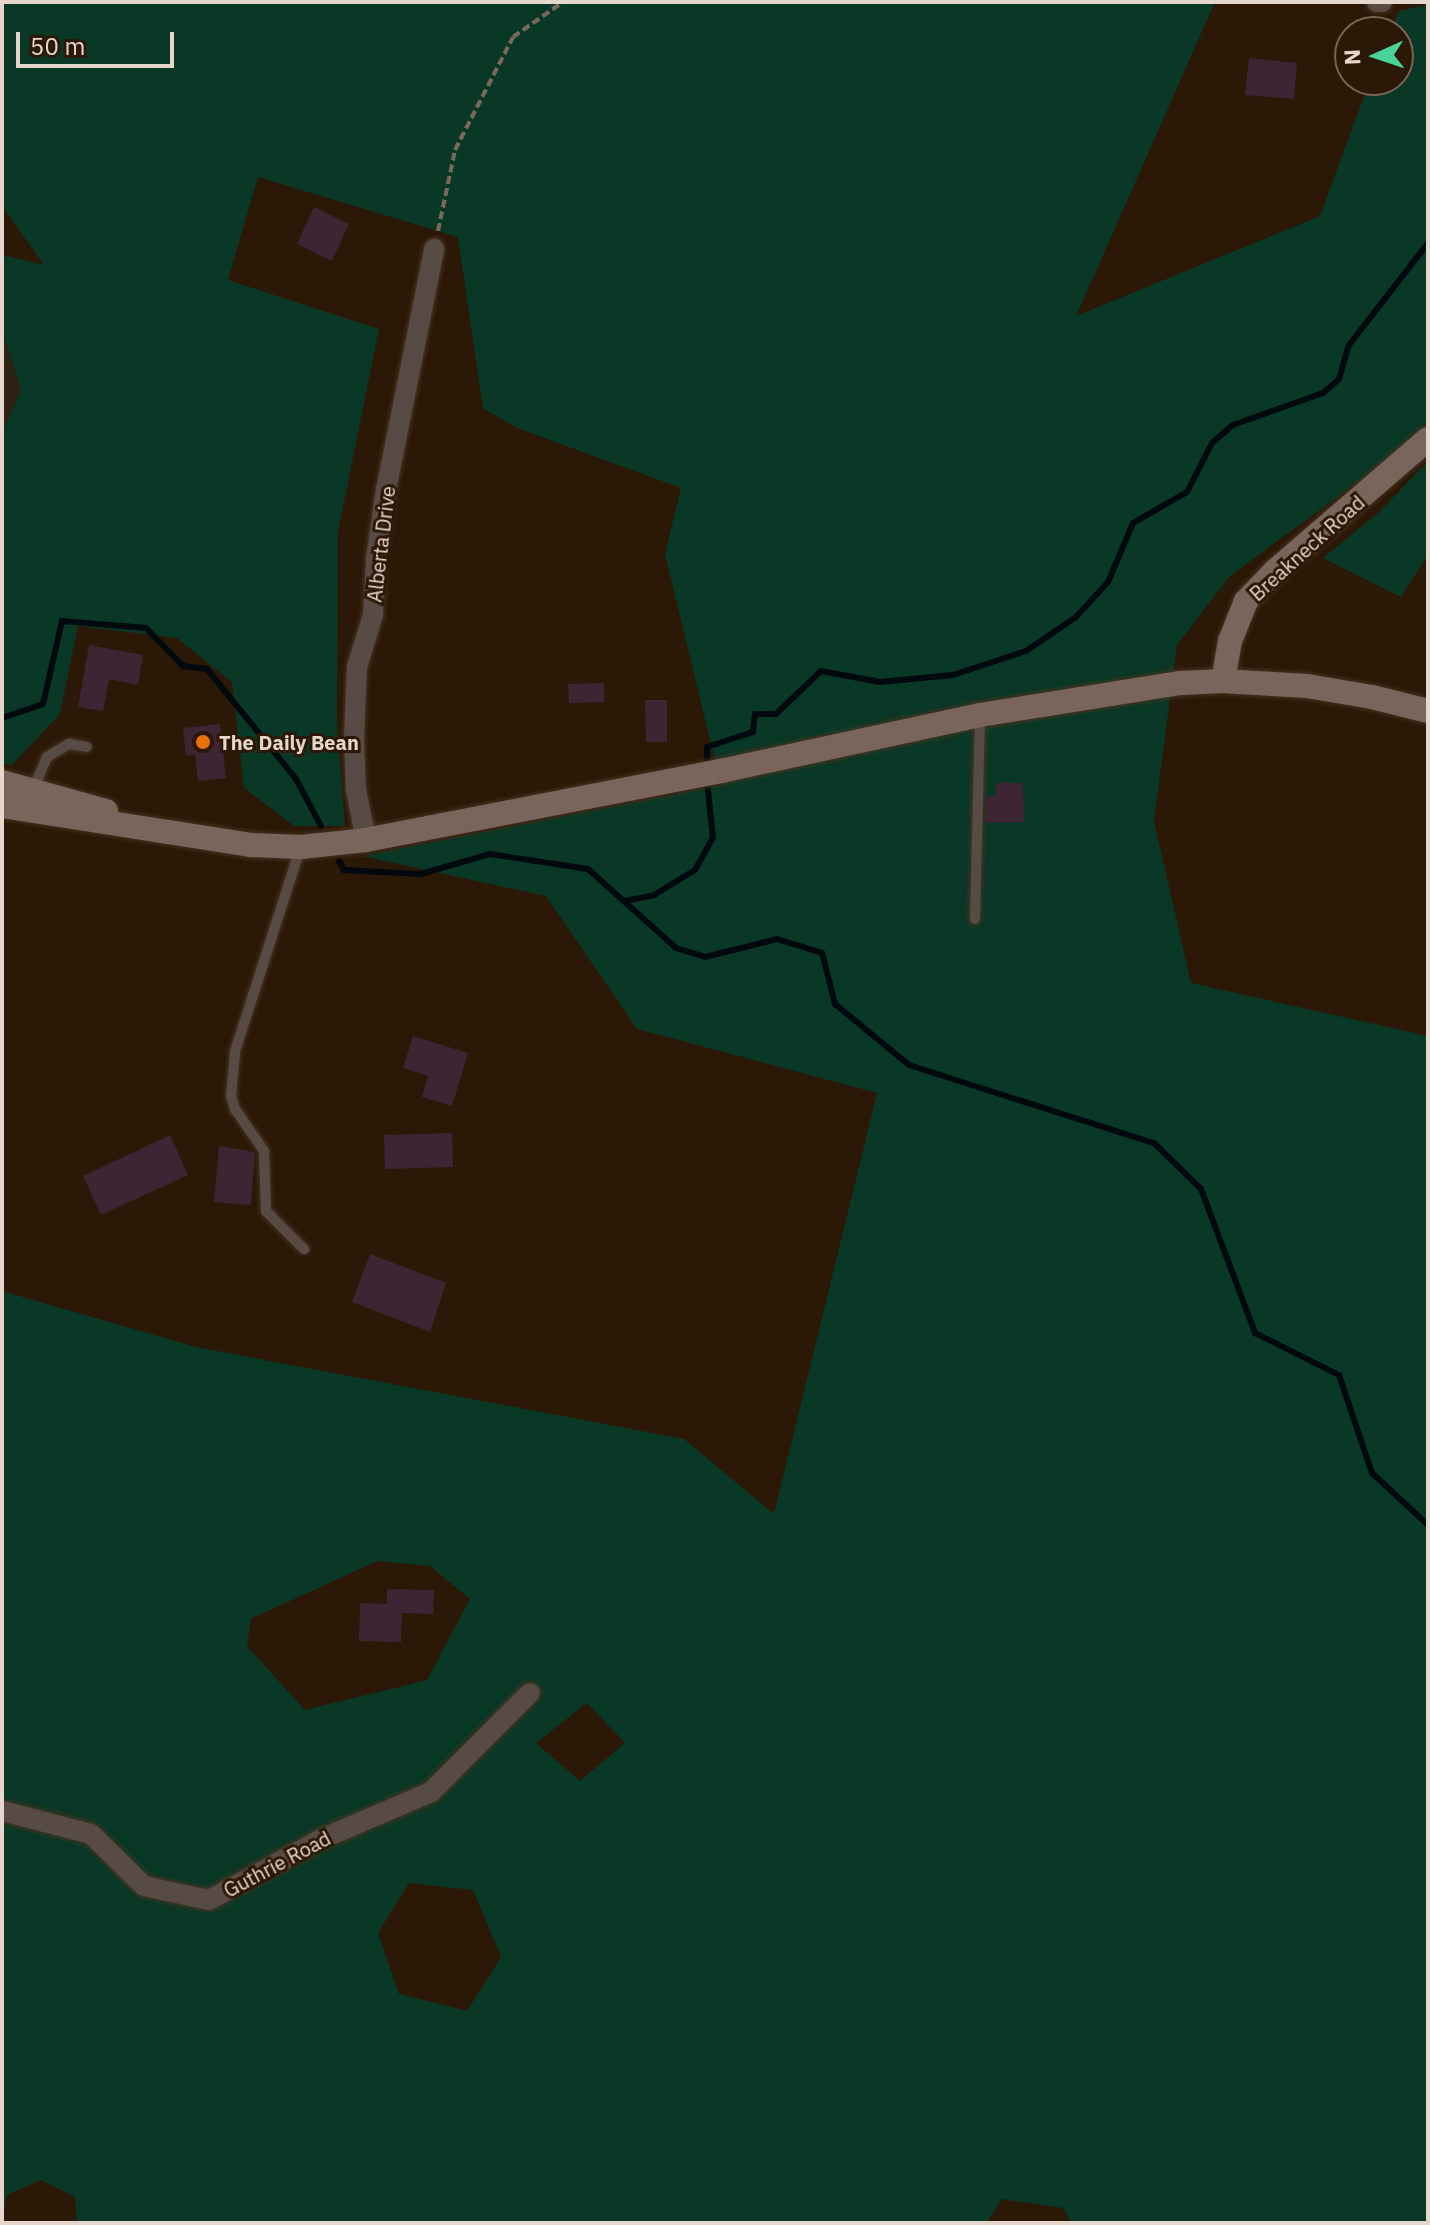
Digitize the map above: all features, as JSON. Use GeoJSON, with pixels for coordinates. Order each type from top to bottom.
{"type":"FeatureCollection","features":[{"type":"Feature","properties":{"kind":"main road","name":"Breakneck Road"},"geometry":{"type":"LineString","coordinates":[[1223,681],[1230,641],[1246,601],[1275,571],[1428,439]]}},
{"type":"Feature","properties":{"kind":"main road"},"geometry":{"type":"LineString","coordinates":[[2,782],[31,800],[193,836],[301,847],[366,840],[721,771],[980,715],[1180,683],[1223,681],[1307,686],[1428,711]]}},
{"type":"Feature","properties":{"kind":"main road"},"geometry":{"type":"LineString","coordinates":[[2,806],[31,800]]}},
{"type":"Feature","properties":{"kind":"street","name":"Alberta Drive"},"geometry":{"type":"LineString","coordinates":[[366,840],[356,777],[357,667],[373,615],[376,559],[386,490],[434,249]]}},
{"type":"Feature","properties":{"kind":"street","name":"Guthrie Road"},"geometry":{"type":"LineString","coordinates":[[2,1811],[91,1834],[144,1886],[209,1900],[319,1840],[431,1792],[530,1693]]}},
{"type":"Feature","properties":{"kind":"lane"},"geometry":{"type":"LineString","coordinates":[[975,919],[980,715]]}},
{"type":"Feature","properties":{"kind":"lane"},"geometry":{"type":"LineString","coordinates":[[31,800],[47,757],[69,744],[87,747]]}},
{"type":"Feature","properties":{"kind":"lane"},"geometry":{"type":"LineString","coordinates":[[301,847],[235,1052],[231,1096],[235,1109],[264,1151],[266,1211],[304,1249]]}},
{"type":"Feature","properties":{"kind":"path"},"geometry":{"type":"LineString","coordinates":[[434,249],[455,150],[513,37],[563,2]]}},
{"type":"Feature","properties":{"kind":"shaded area"},"geometry":{"type":"Polygon","coordinates":[[[2,330],[21,389],[2,435],[2,330]]]}},
{"type":"Feature","properties":{"kind":"green space"},"geometry":{"type":"Polygon","coordinates":[[[2,2],[1215,2],[1076,316],[1320,216],[1364,96],[1414,96],[1414,16],[1397,16],[1399,11],[1428,5],[1428,424],[1362,479],[1230,576],[1177,645],[1154,821],[1191,983],[1428,1036],[1428,2223],[1072,2223],[1063,2208],[1001,2199],[987,2223],[77,2223],[75,2197],[41,2180],[7,2195],[2,2223],[2,1291],[196,1347],[684,1439],[774,1514],[877,1093],[637,1029],[546,896],[362,856],[721,785],[665,554],[681,488],[517,428],[483,408],[458,237],[258,177],[228,280],[379,329],[338,532],[337,721],[345,826],[294,826],[244,788],[232,682],[177,638],[78,626],[60,714],[12,765],[2,763],[2,435],[21,389],[2,330],[2,255],[44,265],[2,206],[2,2]],[[377,1561],[251,1619],[247,1646],[305,1710],[427,1680],[470,1599],[430,1566],[377,1561]],[[587,1703],[536,1743],[580,1781],[625,1743],[587,1703]],[[409,1883],[378,1933],[399,1994],[467,2011],[501,1957],[473,1890],[409,1883]]]}},
{"type":"Feature","properties":{"kind":"green space"},"geometry":{"type":"Polygon","coordinates":[[[1428,461],[1428,554],[1401,597],[1323,558],[1378,513],[1428,461]]]}},
{"type":"Feature","properties":{"kind":"building"},"geometry":{"type":"Polygon","coordinates":[[[1249,58],[1297,63],[1294,99],[1245,95],[1249,58]]]}},
{"type":"Feature","properties":{"kind":"building"},"geometry":{"type":"Polygon","coordinates":[[[314,207],[349,224],[332,261],[297,244],[314,207]]]}},
{"type":"Feature","properties":{"kind":"building"},"geometry":{"type":"Polygon","coordinates":[[[89,645],[143,655],[138,685],[109,679],[103,711],[78,707],[89,645]]]}},
{"type":"Feature","properties":{"kind":"building"},"geometry":{"type":"Polygon","coordinates":[[[604,683],[604,702],[569,703],[568,684],[604,683]]]}},
{"type":"Feature","properties":{"kind":"building"},"geometry":{"type":"Polygon","coordinates":[[[645,700],[667,700],[667,742],[646,742],[645,700]]]}},
{"type":"Feature","properties":{"kind":"building","name":"The Daily Bean"},"geometry":{"type":"Polygon","coordinates":[[[220,724],[226,778],[198,781],[195,755],[186,756],[183,728],[220,724]]]}},
{"type":"Feature","properties":{"kind":"building"},"geometry":{"type":"Polygon","coordinates":[[[996,783],[1023,783],[1024,822],[985,823],[986,797],[996,796],[996,783]]]}},
{"type":"Feature","properties":{"kind":"building"},"geometry":{"type":"Polygon","coordinates":[[[413,1036],[468,1053],[452,1106],[422,1097],[428,1076],[403,1068],[413,1036]]]}},
{"type":"Feature","properties":{"kind":"building"},"geometry":{"type":"Polygon","coordinates":[[[452,1133],[453,1167],[385,1169],[384,1135],[452,1133]]]}},
{"type":"Feature","properties":{"kind":"building"},"geometry":{"type":"Polygon","coordinates":[[[170,1135],[188,1175],[101,1215],[83,1176],[170,1135]]]}},
{"type":"Feature","properties":{"kind":"building"},"geometry":{"type":"Polygon","coordinates":[[[219,1146],[255,1152],[251,1205],[214,1202],[219,1146]]]}},
{"type":"Feature","properties":{"kind":"building"},"geometry":{"type":"Polygon","coordinates":[[[370,1254],[446,1283],[430,1332],[352,1302],[370,1254]]]}},
{"type":"Feature","properties":{"kind":"building"},"geometry":{"type":"Polygon","coordinates":[[[387,1589],[434,1590],[433,1614],[402,1613],[401,1642],[359,1641],[360,1603],[387,1604],[387,1589]]]}},
{"type":"Feature","properties":{"kind":"waterway"},"geometry":{"type":"LineString","coordinates":[[707,770],[707,747],[753,732],[755,714],[776,714],[821,671],[880,682],[953,675],[1026,651],[1076,617],[1108,582],[1133,523],[1187,492],[1212,443],[1233,425],[1323,393],[1339,379],[1349,345],[1428,243]]}},
{"type":"Feature","properties":{"kind":"waterway"},"geometry":{"type":"LineString","coordinates":[[2,718],[43,704],[62,621],[146,628],[183,666],[207,669],[296,779],[321,826]]}},
{"type":"Feature","properties":{"kind":"waterway"},"geometry":{"type":"LineString","coordinates":[[624,901],[654,895],[695,870],[713,838],[707,781]]}},
{"type":"Feature","properties":{"kind":"waterway"},"geometry":{"type":"LineString","coordinates":[[339,861],[344,870],[421,874],[490,854],[588,869],[676,948],[705,957],[777,939],[822,953],[835,1004],[909,1065],[1154,1143],[1201,1189],[1255,1333],[1339,1375],[1372,1473],[1428,1525]]}},
{"type":"Feature","properties":{"kind":"place","name":"The Daily Bean"},"geometry":{"type":"Point","coordinates":[203,742]}}]}
